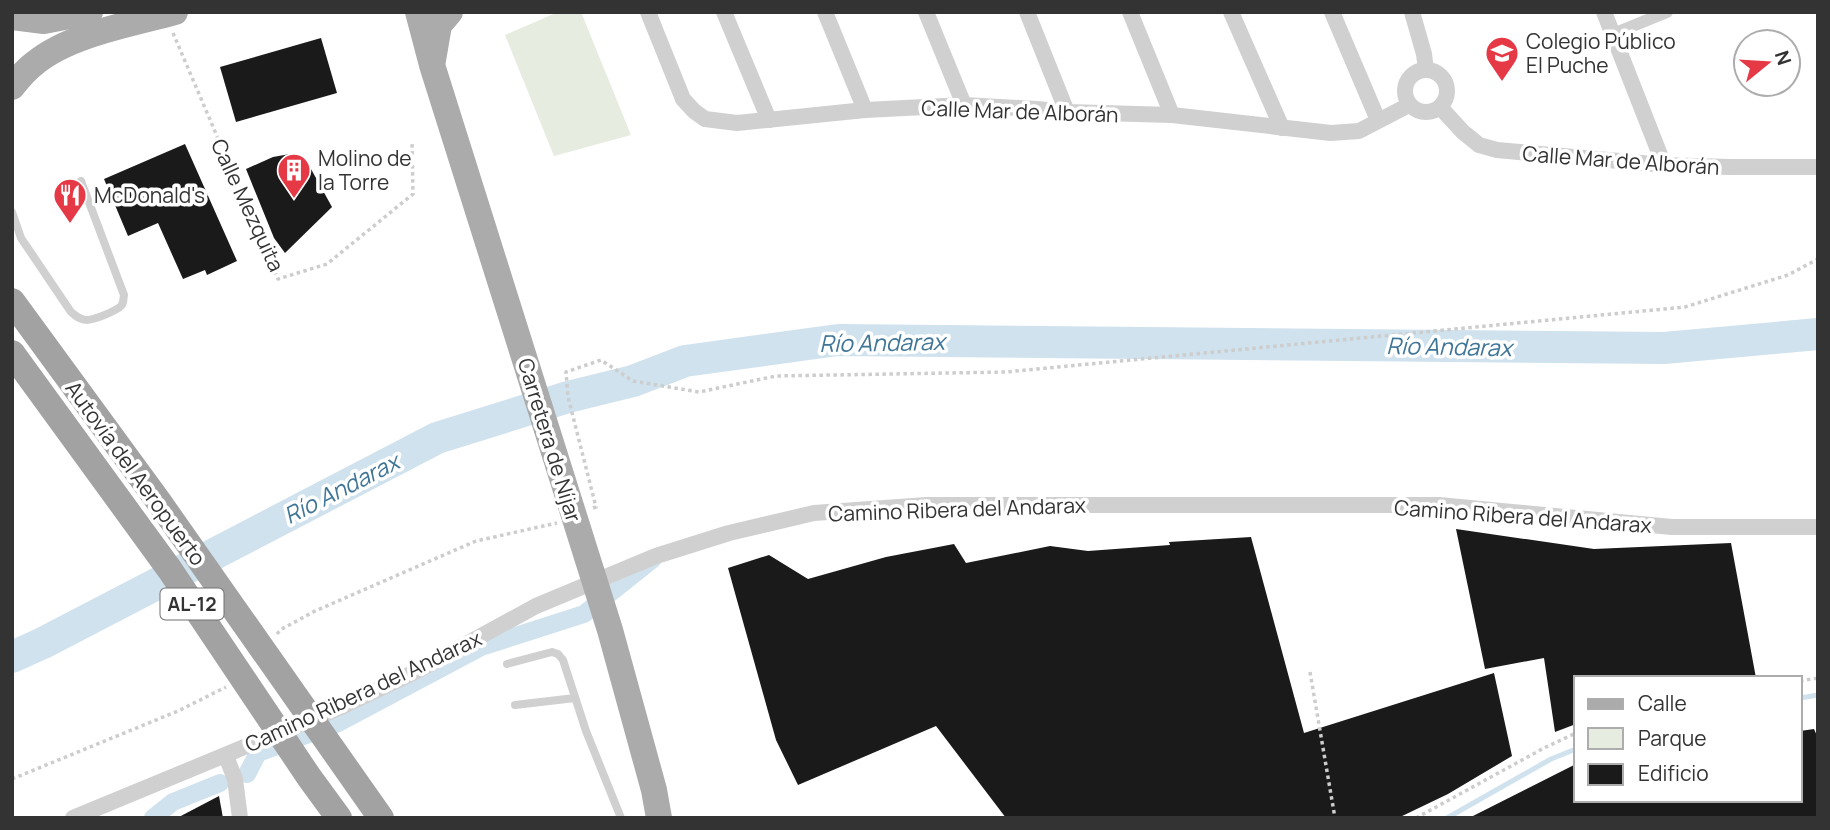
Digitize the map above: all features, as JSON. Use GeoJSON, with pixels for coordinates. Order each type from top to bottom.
{"type":"FeatureCollection","features":[{"type":"Feature","properties":{"kind":"highway","name":"Autovía del Aeropuerto"},"geometry":{"type":"LineString","coordinates":[[12,301],[159,502],[381,818]]}},
{"type":"Feature","properties":{"kind":"highway","name":"Autovía del Aeropuerto"},"geometry":{"type":"LineString","coordinates":[[12,353],[170,570],[339,818]]}},
{"type":"Feature","properties":{"kind":"main road"},"geometry":{"type":"LineString","coordinates":[[12,17],[44,21],[90,12]]}},
{"type":"Feature","properties":{"kind":"main road","name":"Carretera de Níjar"},"geometry":{"type":"LineString","coordinates":[[418,12],[432,65],[610,630],[654,790],[659,818]]}},
{"type":"Feature","properties":{"kind":"main road","name":"Carretera de Níjar"},"geometry":{"type":"LineString","coordinates":[[432,65],[439,26],[450,12]]}},
{"type":"Feature","properties":{"kind":"main road"},"geometry":{"type":"LineString","coordinates":[[12,87],[35,62],[56,49],[94,34],[170,14]]}},
{"type":"Feature","properties":{"kind":"street","name":"Calle Mar de Alborán"},"geometry":{"type":"LineString","coordinates":[[648,12],[683,99],[705,119],[737,123],[865,110],[964,105],[1172,116],[1331,133],[1359,131],[1409,105]]}},
{"type":"Feature","properties":{"kind":"street"},"geometry":{"type":"LineString","coordinates":[[724,12],[769,120]]}},
{"type":"Feature","properties":{"kind":"street"},"geometry":{"type":"LineString","coordinates":[[825,12],[865,110]]}},
{"type":"Feature","properties":{"kind":"street"},"geometry":{"type":"LineString","coordinates":[[926,12],[964,105]]}},
{"type":"Feature","properties":{"kind":"street"},"geometry":{"type":"LineString","coordinates":[[1027,12],[1067,112]]}},
{"type":"Feature","properties":{"kind":"street"},"geometry":{"type":"LineString","coordinates":[[1130,12],[1172,116]]}},
{"type":"Feature","properties":{"kind":"street"},"geometry":{"type":"LineString","coordinates":[[1231,12],[1282,128]]}},
{"type":"Feature","properties":{"kind":"street"},"geometry":{"type":"LineString","coordinates":[[1332,12],[1378,120]]}},
{"type":"Feature","properties":{"kind":"street"},"geometry":{"type":"LineString","coordinates":[[1412,12],[1426,70]]}},
{"type":"Feature","properties":{"kind":"street"},"geometry":{"type":"LineString","coordinates":[[1604,12],[1664,164]]}},
{"type":"Feature","properties":{"kind":"street"},"geometry":{"type":"LineString","coordinates":[[1613,34],[1667,12]]}},
{"type":"Feature","properties":{"kind":"street"},"geometry":{"type":"LineString","coordinates":[[1426,70],[1436,73],[1445,83],[1446,97],[1440,107],[1424,113],[1409,105],[1404,90],[1407,80],[1426,70]]}},
{"type":"Feature","properties":{"kind":"street","name":"Calle Mar de Alborán"},"geometry":{"type":"LineString","coordinates":[[1440,107],[1479,145],[1497,150],[1664,164],[1818,167]]}},
{"type":"Feature","properties":{"kind":"street","name":"Camino Ribera del Andarax"},"geometry":{"type":"LineString","coordinates":[[73,818],[341,707],[419,670],[536,606],[656,556],[729,533],[814,513],[927,505],[1439,505],[1672,527],[1818,527]]}},
{"type":"Feature","properties":{"kind":"street"},"geometry":{"type":"LineString","coordinates":[[226,756],[235,779],[240,818]]}},
{"type":"Feature","properties":{"kind":"lane"},"geometry":{"type":"LineString","coordinates":[[12,212],[22,238],[71,312],[78,318],[96,319],[119,308],[123,304],[124,295],[81,181]]}},
{"type":"Feature","properties":{"kind":"lane"},"geometry":{"type":"LineString","coordinates":[[507,664],[552,652],[563,660],[591,744],[621,818]]}},
{"type":"Feature","properties":{"kind":"lane"},"geometry":{"type":"LineString","coordinates":[[516,705],[575,698]]}},
{"type":"Feature","properties":{"kind":"path","name":"Calle Mezquita"},"geometry":{"type":"LineString","coordinates":[[170,14],[278,279],[327,264],[413,194],[412,142]]}},
{"type":"Feature","properties":{"kind":"path"},"geometry":{"type":"LineString","coordinates":[[585,511],[596,507],[568,397],[566,372],[601,360],[633,381],[699,392],[776,376],[1006,372],[1685,307],[1788,275],[1818,259]]}},
{"type":"Feature","properties":{"kind":"path"},"geometry":{"type":"LineString","coordinates":[[273,640],[280,630],[315,611],[476,541],[554,524],[565,519]]}},
{"type":"Feature","properties":{"kind":"path"},"geometry":{"type":"LineString","coordinates":[[1310,672],[1335,818]]}},
{"type":"Feature","properties":{"kind":"path"},"geometry":{"type":"LineString","coordinates":[[12,779],[178,711],[231,683]]}},
{"type":"Feature","properties":{"kind":"path"},"geometry":{"type":"LineString","coordinates":[[1416,818],[1574,734]]}},
{"type":"Feature","properties":{"kind":"green space"},"geometry":{"type":"Polygon","coordinates":[[[558,12],[581,12],[631,135],[554,156],[505,35],[558,12]]]}},
{"type":"Feature","properties":{"kind":"building"},"geometry":{"type":"Polygon","coordinates":[[[321,38],[337,93],[236,122],[220,67],[321,38]]]}},
{"type":"Feature","properties":{"kind":"building"},"geometry":{"type":"Polygon","coordinates":[[[185,144],[237,261],[207,275],[205,270],[183,279],[158,223],[128,236],[104,179],[185,144]]]}},
{"type":"Feature","properties":{"kind":"building","name":"Molino de la Torre"},"geometry":{"type":"Polygon","coordinates":[[[290,154],[311,169],[332,207],[285,253],[274,238],[246,169],[273,157],[290,154]]]}},
{"type":"Feature","properties":{"kind":"building"},"geometry":{"type":"Polygon","coordinates":[[[1456,529],[1594,549],[1731,543],[1756,676],[1574,676],[1574,725],[1555,732],[1544,658],[1485,669],[1456,529]]]}},
{"type":"Feature","properties":{"kind":"building"},"geometry":{"type":"Polygon","coordinates":[[[1251,537],[1304,733],[1494,673],[1512,756],[1448,794],[1398,818],[1006,818],[936,726],[798,785],[776,740],[728,568],[769,555],[808,579],[886,557],[954,544],[966,563],[1050,546],[1088,551],[1251,537]]]}},
{"type":"Feature","properties":{"kind":"building"},"geometry":{"type":"Polygon","coordinates":[[[1814,729],[1818,738],[1818,818],[1469,818],[1574,765],[1574,802],[1802,802],[1802,731],[1814,729]]]}},
{"type":"Feature","properties":{"kind":"building"},"geometry":{"type":"Polygon","coordinates":[[[219,796],[223,818],[177,818],[219,796]]]}},
{"type":"Feature","properties":{"kind":"waterway","name":"Río Andarax"},"geometry":{"type":"LineString","coordinates":[[12,657],[437,438],[568,397],[633,381],[685,361],[838,340],[1664,348],[1818,334]]}},
{"type":"Feature","properties":{"kind":"waterway"},"geometry":{"type":"LineString","coordinates":[[247,774],[258,753],[338,723],[481,647],[584,614],[653,559]]}},
{"type":"Feature","properties":{"kind":"waterway"},"geometry":{"type":"LineString","coordinates":[[1802,698],[1818,695]]}},
{"type":"Feature","properties":{"kind":"waterway"},"geometry":{"type":"LineString","coordinates":[[1447,818],[1551,759],[1574,750]]}},
{"type":"Feature","properties":{"kind":"waterway"},"geometry":{"type":"LineString","coordinates":[[153,818],[173,802],[220,783]]}},
{"type":"Feature","properties":{"kind":"place","name":"Colegio Público El Puche"},"geometry":{"type":"Point","coordinates":[1502,83]}},
{"type":"Feature","properties":{"kind":"place","name":"Molino de la Torre"},"geometry":{"type":"Point","coordinates":[294,200]}},
{"type":"Feature","properties":{"kind":"place","name":"McDonald's"},"geometry":{"type":"Point","coordinates":[70,225]}}]}
